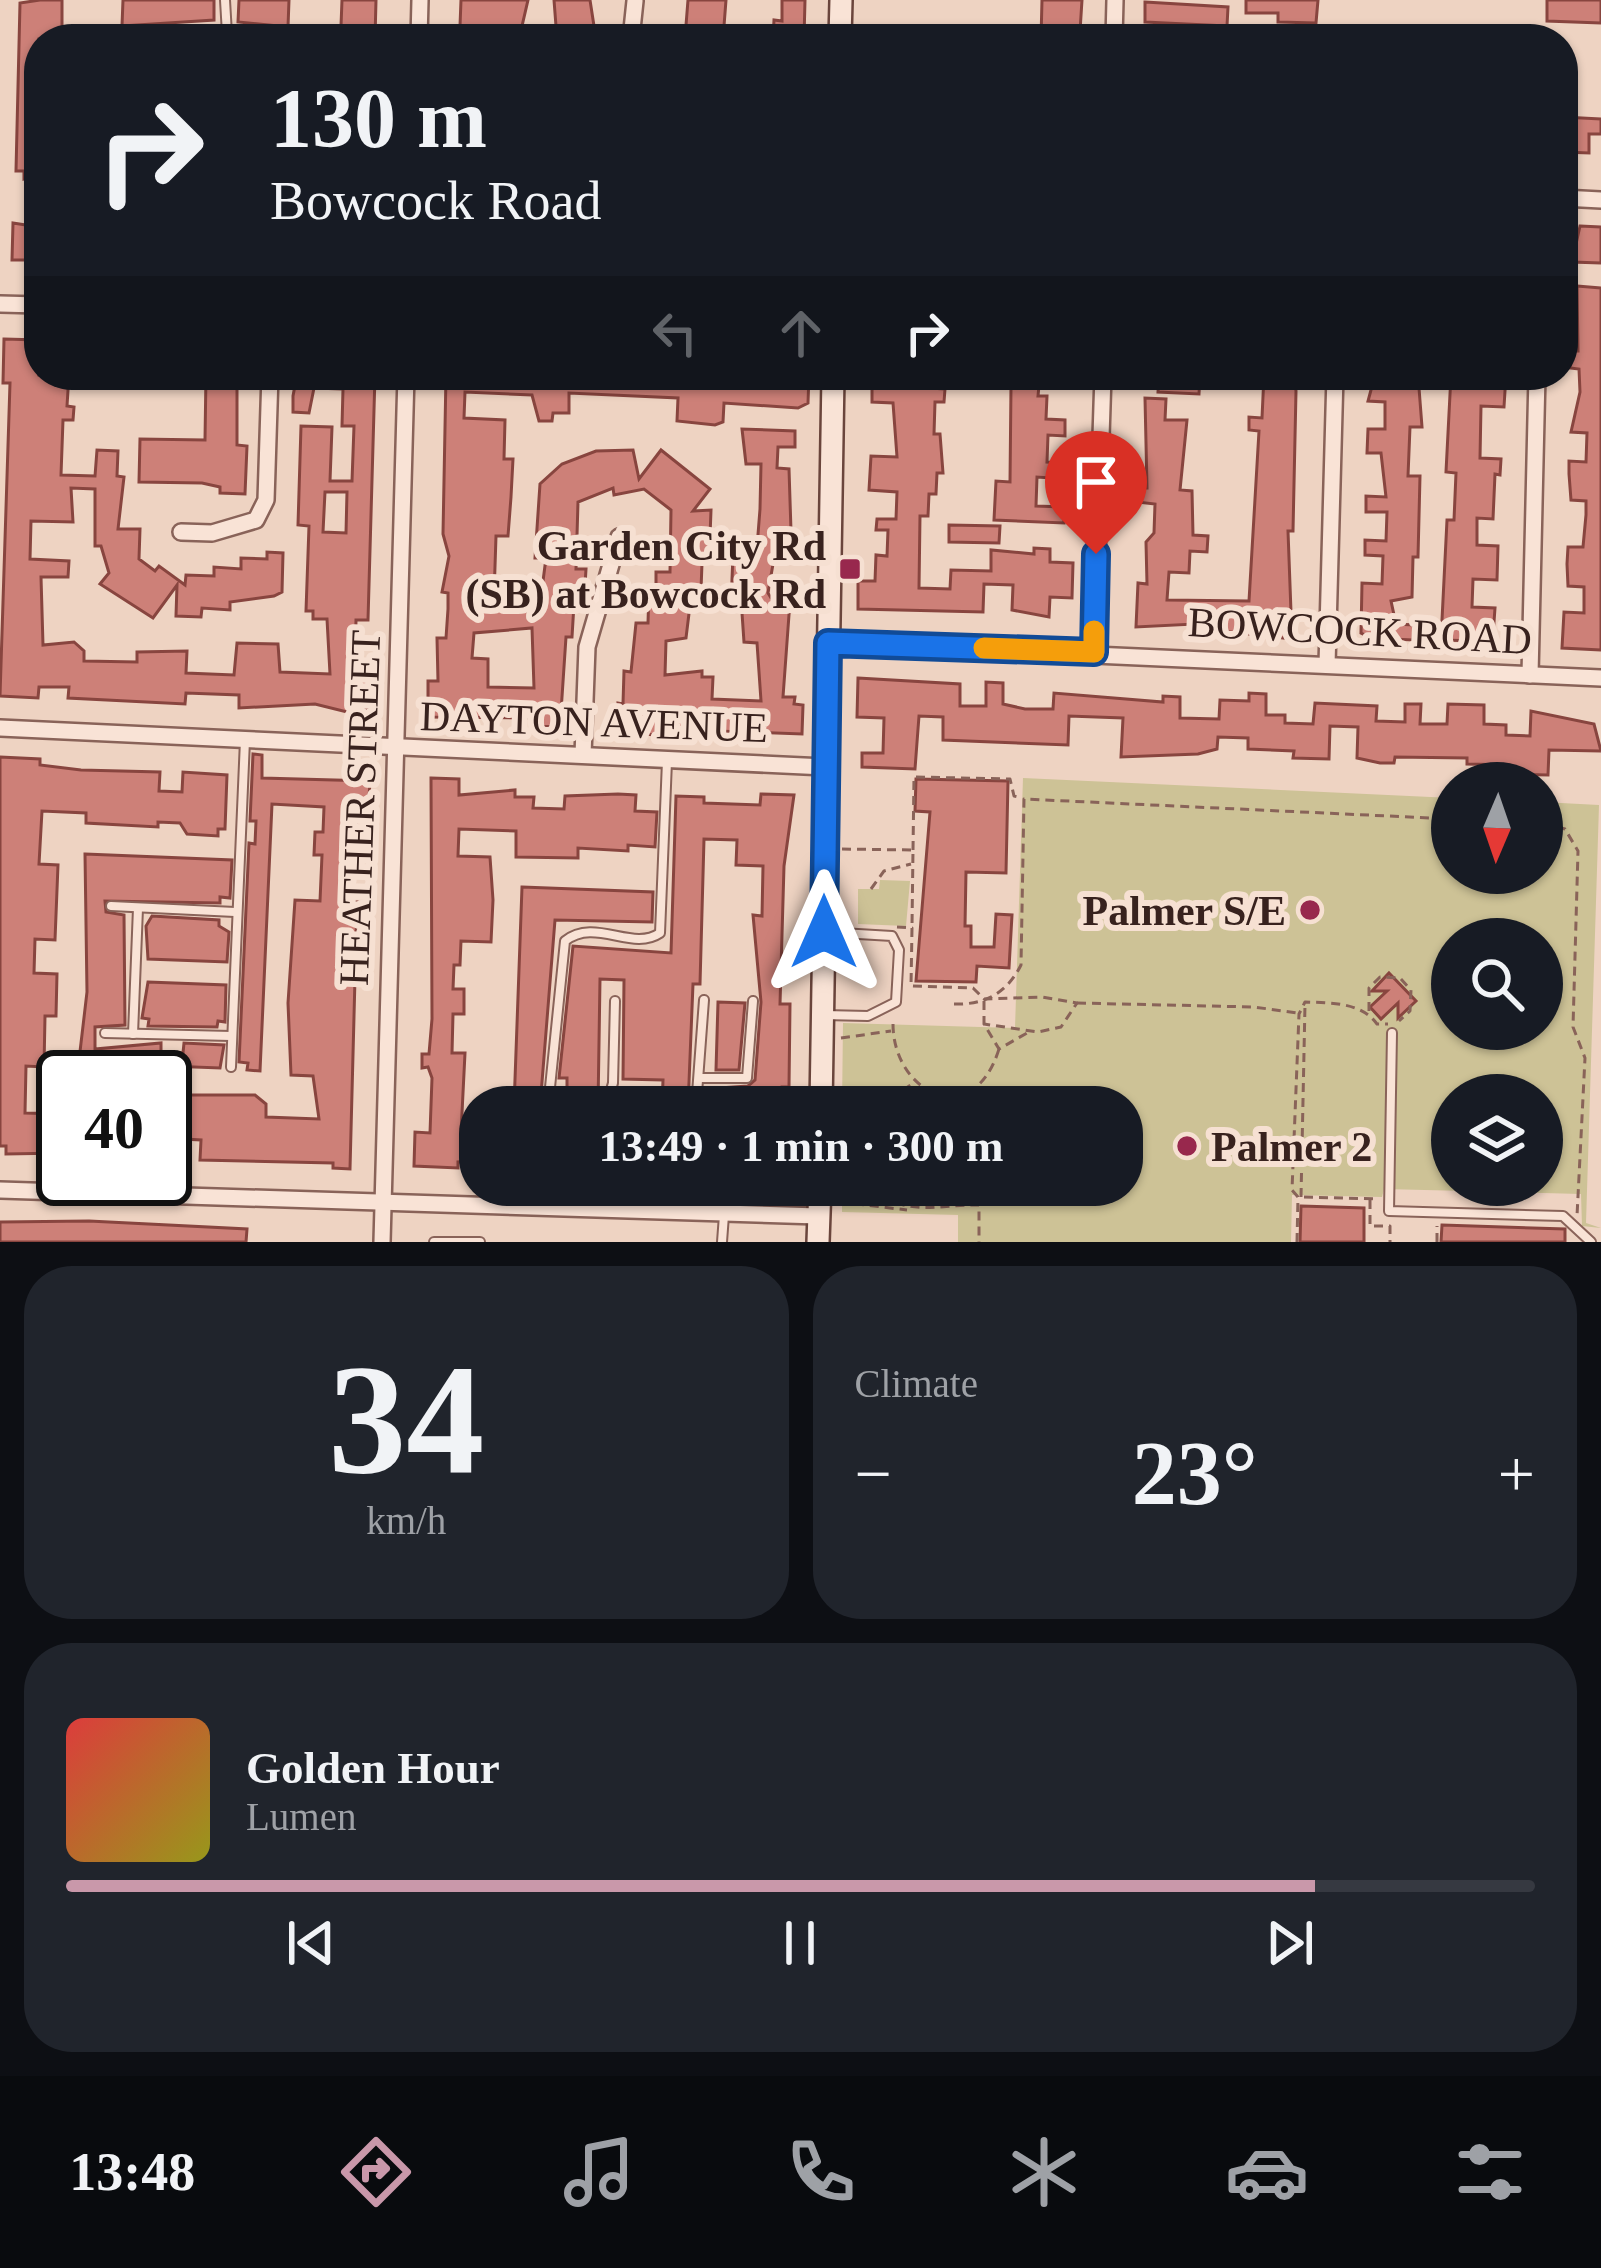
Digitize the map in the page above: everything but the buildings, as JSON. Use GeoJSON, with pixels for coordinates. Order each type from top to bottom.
{"type":"FeatureCollection","features":[{"type":"Feature","properties":{"kind":"street"},"geometry":{"type":"LineString","coordinates":[[181,532],[212,533],[256,520],[266,500],[270,390]]}},
{"type":"Feature","properties":{"kind":"street","name":"HEATHER STREET"},"geometry":{"type":"LineString","coordinates":[[382,1242],[406,390]]}},
{"type":"Feature","properties":{"kind":"street"},"geometry":{"type":"LineString","coordinates":[[821,1086],[832,390]]}},
{"type":"Feature","properties":{"kind":"street"},"geometry":{"type":"LineString","coordinates":[[1094,652],[1102,390]]}},
{"type":"Feature","properties":{"kind":"street"},"geometry":{"type":"LineString","coordinates":[[1327,665],[1335,390]]}},
{"type":"Feature","properties":{"kind":"street"},"geometry":{"type":"LineString","coordinates":[[1530,675],[1537,390]]}},
{"type":"Feature","properties":{"kind":"street"},"geometry":{"type":"LineString","coordinates":[[583,754],[587,646],[619,537]]}},
{"type":"Feature","properties":{"kind":"street","name":"BOWCOCK ROAD"},"geometry":{"type":"LineString","coordinates":[[828,643],[1601,678]]}},
{"type":"Feature","properties":{"kind":"street","name":"DAYTON AVENUE"},"geometry":{"type":"LineString","coordinates":[[0,728],[825,767]]}},
{"type":"Feature","properties":{"kind":"street"},"geometry":{"type":"LineString","coordinates":[[0,1190],[818,1216]]}},
{"type":"Feature","properties":{"kind":"street"},"geometry":{"type":"LineString","coordinates":[[818,1242],[822,1206]]}},
{"type":"Feature","properties":{"kind":"lane"},"geometry":{"type":"LineString","coordinates":[[231,1067],[245,738]]}},
{"type":"Feature","properties":{"kind":"lane"},"geometry":{"type":"LineString","coordinates":[[550,1086],[565,940],[581,931],[649,939],[660,933],[668,759]]}},
{"type":"Feature","properties":{"kind":"lane"},"geometry":{"type":"LineString","coordinates":[[111,906],[236,912]]}},
{"type":"Feature","properties":{"kind":"lane"},"geometry":{"type":"LineString","coordinates":[[134,1034],[138,908]]}},
{"type":"Feature","properties":{"kind":"lane"},"geometry":{"type":"LineString","coordinates":[[822,1015],[868,1016],[896,1002],[899,950],[892,936],[824,932]]}},
{"type":"Feature","properties":{"kind":"lane"},"geometry":{"type":"LineString","coordinates":[[698,1086],[704,1000]]}},
{"type":"Feature","properties":{"kind":"lane"},"geometry":{"type":"LineString","coordinates":[[612,1086],[615,1001]]}},
{"type":"Feature","properties":{"kind":"lane"},"geometry":{"type":"LineString","coordinates":[[699,1078],[747,1078],[753,1001]]}},
{"type":"Feature","properties":{"kind":"lane"},"geometry":{"type":"LineString","coordinates":[[1392,1029],[1389,1211],[1564,1216],[1591,1242]]}},
{"type":"Feature","properties":{"kind":"lane"},"geometry":{"type":"LineString","coordinates":[[105,1034],[231,1036]]}},
{"type":"Feature","properties":{"kind":"lane"},"geometry":{"type":"LineString","coordinates":[[601,1206],[601,1210]]}},
{"type":"Feature","properties":{"kind":"lane"},"geometry":{"type":"LineString","coordinates":[[693,1206],[693,1212]]}},
{"type":"Feature","properties":{"kind":"lane"},"geometry":{"type":"LineString","coordinates":[[722,1242],[724,1214]]}},
{"type":"Feature","properties":{"kind":"lane"},"geometry":{"type":"LineString","coordinates":[[434,1242],[480,1242]]}},
{"type":"Feature","properties":{"kind":"path"},"geometry":{"type":"LineString","coordinates":[[1299,1014],[1254,1007],[1077,1003],[1042,997],[985,999],[974,988],[911,986],[914,777],[1010,779],[1013,796],[1024,799],[1431,818]]}},
{"type":"Feature","properties":{"kind":"path"},"geometry":{"type":"LineString","coordinates":[[955,1004],[975,1005],[1010,986],[1021,965],[1024,799]]}},
{"type":"Feature","properties":{"kind":"path"},"geometry":{"type":"LineString","coordinates":[[1563,829],[1578,851],[1573,1028],[1585,1058],[1576,1224]]}},
{"type":"Feature","properties":{"kind":"path"},"geometry":{"type":"LineString","coordinates":[[842,849],[913,850]]}},
{"type":"Feature","properties":{"kind":"path"},"geometry":{"type":"LineString","coordinates":[[871,889],[884,871],[913,864]]}},
{"type":"Feature","properties":{"kind":"path"},"geometry":{"type":"LineString","coordinates":[[894,927],[912,928]]}},
{"type":"Feature","properties":{"kind":"path"},"geometry":{"type":"LineString","coordinates":[[1305,1002],[1345,1004],[1392,1029],[1411,1011],[1411,990],[1400,978],[1380,977],[1369,988],[1369,1013]]}},
{"type":"Feature","properties":{"kind":"path"},"geometry":{"type":"LineString","coordinates":[[982,1086],[993,1072],[999,1049],[984,1024],[985,999]]}},
{"type":"Feature","properties":{"kind":"path"},"geometry":{"type":"LineString","coordinates":[[1305,1002],[1299,1014],[1292,1190],[1300,1197],[1390,1199]]}},
{"type":"Feature","properties":{"kind":"path"},"geometry":{"type":"LineString","coordinates":[[1297,1242],[1305,1002]]}},
{"type":"Feature","properties":{"kind":"path"},"geometry":{"type":"LineString","coordinates":[[984,1024],[1030,1032],[1061,1027],[1077,1003]]}},
{"type":"Feature","properties":{"kind":"path"},"geometry":{"type":"LineString","coordinates":[[839,1039],[893,1027],[916,1081],[924,1086]]}},
{"type":"Feature","properties":{"kind":"path"},"geometry":{"type":"LineString","coordinates":[[999,1049],[1030,1032]]}},
{"type":"Feature","properties":{"kind":"path"},"geometry":{"type":"LineString","coordinates":[[909,1086],[916,1081]]}},
{"type":"Feature","properties":{"kind":"path"},"geometry":{"type":"LineString","coordinates":[[1370,1199],[1370,1226],[1390,1226],[1390,1242]]}},
{"type":"Feature","properties":{"kind":"path"},"geometry":{"type":"LineString","coordinates":[[890,1206],[909,1210],[965,1206]]}},
{"type":"Feature","properties":{"kind":"path"},"geometry":{"type":"LineString","coordinates":[[903,1206],[909,1210]]}},
{"type":"Feature","properties":{"kind":"path"},"geometry":{"type":"LineString","coordinates":[[979,1206],[979,1242]]}},
{"type":"Feature","properties":{"kind":"path"},"geometry":{"type":"LineString","coordinates":[[1437,1242],[1438,1222]]}},
{"type":"Feature","properties":{"kind":"shaded area"},"geometry":{"type":"Polygon","coordinates":[[[1023,778],[1431,797],[1431,894],[1563,894],[1563,803],[1599,805],[1586,1223],[1601,1228],[1582,1226],[1581,1194],[1563,1194],[1563,1074],[1431,1074],[1431,1190],[1384,1189],[1382,1197],[1292,1195],[1291,1242],[958,1242],[958,1215],[842,1212],[842,1206],[1143,1206],[1143,1086],[842,1086],[843,1023],[1015,1028],[1023,778]]]}},
{"type":"Feature","properties":{"kind":"shaded area"},"geometry":{"type":"Polygon","coordinates":[[[880,880],[910,881],[906,926],[858,924],[858,889],[879,889],[880,880]]]}},
{"type":"Feature","properties":{"kind":"slow traffic"},"geometry":{"type":"LineString","coordinates":[[984,648],[1094,652],[1094,631]]}},
{"type":"Feature","properties":{"kind":"place","name":"Garden City Rd (SB) at Bowcock Rd"},"geometry":{"type":"Point","coordinates":[850,569]}},
{"type":"Feature","properties":{"kind":"place","name":"Palmer S/E"},"geometry":{"type":"Point","coordinates":[1310,910]}},
{"type":"Feature","properties":{"kind":"place","name":"Palmer 2"},"geometry":{"type":"Point","coordinates":[1187,1146]}},
{"type":"Feature","properties":{"kind":"route"},"geometry":{"type":"LineString","coordinates":[[824,932],[828,643],[1094,652],[1096,554]]}}]}
